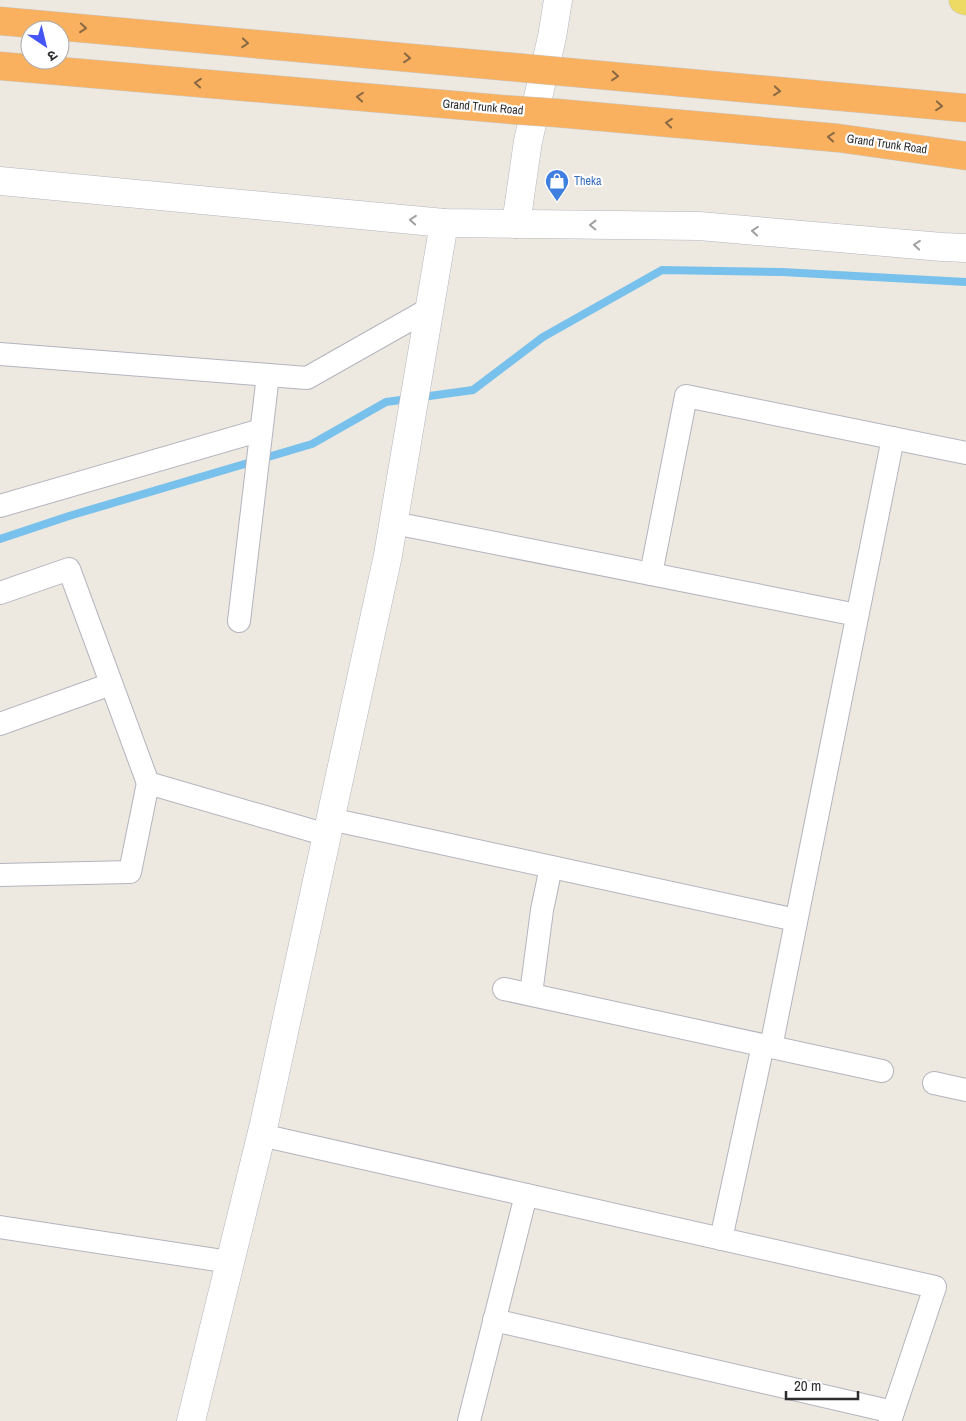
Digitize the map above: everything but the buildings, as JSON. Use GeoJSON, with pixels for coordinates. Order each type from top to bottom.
{"type":"FeatureCollection","features":[{"type":"Feature","properties":{"kind":"highway"},"geometry":{"type":"LineString","coordinates":[[0,21],[966,108]]}},
{"type":"Feature","properties":{"kind":"highway","name":"Grand Trunk Road"},"geometry":{"type":"LineString","coordinates":[[0,66],[838,138],[966,156]]}},
{"type":"Feature","properties":{"kind":"street"},"geometry":{"type":"LineString","coordinates":[[516,224],[528,141],[552,37],[558,0]]}},
{"type":"Feature","properties":{"kind":"street"},"geometry":{"type":"LineString","coordinates":[[0,181],[444,222],[699,226],[966,248]]}},
{"type":"Feature","properties":{"kind":"street"},"geometry":{"type":"LineString","coordinates":[[191,1421],[261,1135],[386,564],[444,222]]}},
{"type":"Feature","properties":{"kind":"street"},"geometry":{"type":"LineString","coordinates":[[0,354],[307,378],[429,309]]}},
{"type":"Feature","properties":{"kind":"street"},"geometry":{"type":"LineString","coordinates":[[239,621],[268,375]]}},
{"type":"Feature","properties":{"kind":"street"},"geometry":{"type":"LineString","coordinates":[[651,574],[686,396],[966,453]]}},
{"type":"Feature","properties":{"kind":"street"},"geometry":{"type":"LineString","coordinates":[[0,506],[260,438]]}},
{"type":"Feature","properties":{"kind":"street"},"geometry":{"type":"LineString","coordinates":[[721,1239],[796,920],[893,438]]}},
{"type":"Feature","properties":{"kind":"street"},"geometry":{"type":"LineString","coordinates":[[394,523],[857,615]]}},
{"type":"Feature","properties":{"kind":"street"},"geometry":{"type":"LineString","coordinates":[[0,593],[69,569],[148,784],[130,872],[0,875]]}},
{"type":"Feature","properties":{"kind":"street"},"geometry":{"type":"LineString","coordinates":[[0,724],[111,684]]}},
{"type":"Feature","properties":{"kind":"street"},"geometry":{"type":"LineString","coordinates":[[148,784],[329,827],[551,867],[796,920]]}},
{"type":"Feature","properties":{"kind":"street"},"geometry":{"type":"LineString","coordinates":[[531,994],[542,910],[551,867]]}},
{"type":"Feature","properties":{"kind":"street"},"geometry":{"type":"LineString","coordinates":[[504,989],[882,1071]]}},
{"type":"Feature","properties":{"kind":"street"},"geometry":{"type":"LineString","coordinates":[[934,1083],[966,1090]]}},
{"type":"Feature","properties":{"kind":"street"},"geometry":{"type":"LineString","coordinates":[[261,1135],[935,1287],[891,1416],[494,1320]]}},
{"type":"Feature","properties":{"kind":"street"},"geometry":{"type":"LineString","coordinates":[[469,1421],[526,1195]]}},
{"type":"Feature","properties":{"kind":"street"},"geometry":{"type":"LineString","coordinates":[[0,1227],[230,1262]]}},
{"type":"Feature","properties":{"kind":"waterway"},"geometry":{"type":"LineString","coordinates":[[0,539],[69,516],[312,444],[386,402],[473,390],[543,337],[662,270],[782,272],[966,282]]}},
{"type":"Feature","properties":{"kind":"place","name":"Theka"},"geometry":{"type":"Point","coordinates":[557,202]}}]}
